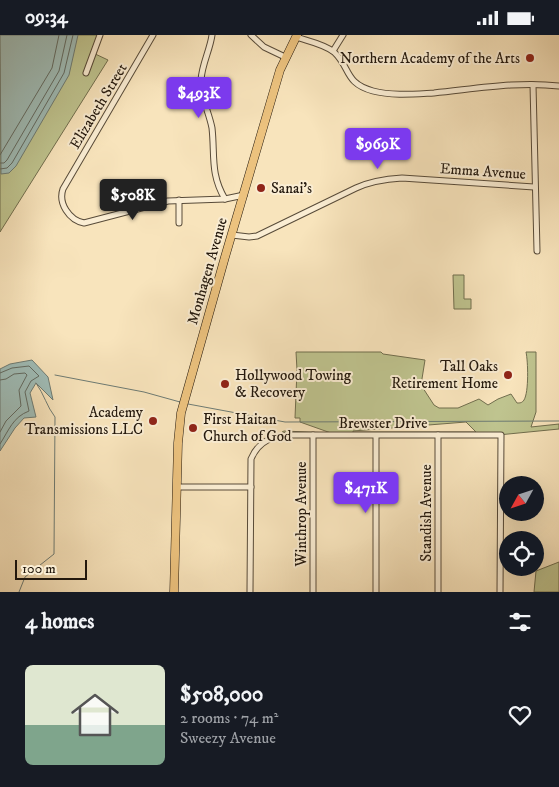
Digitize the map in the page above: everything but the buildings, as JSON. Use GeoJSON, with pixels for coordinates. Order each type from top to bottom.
{"type":"FeatureCollection","features":[{"type":"Feature","properties":{"kind":"main road","name":"Monhagen Avenue"},"geometry":{"type":"LineString","coordinates":[[174,592],[178,443],[181,413],[285,57],[296,36]]}},
{"type":"Feature","properties":{"kind":"street"},"geometry":{"type":"LineString","coordinates":[[86,73],[100,35]]}},
{"type":"Feature","properties":{"kind":"street","name":"Elizabeth Street"},"geometry":{"type":"LineString","coordinates":[[153,35],[61,195],[64,207],[79,223],[179,200]]}},
{"type":"Feature","properties":{"kind":"street"},"geometry":{"type":"LineString","coordinates":[[212,35],[201,83],[212,129],[212,158],[219,188],[225,199]]}},
{"type":"Feature","properties":{"kind":"street"},"geometry":{"type":"LineString","coordinates":[[251,35],[264,47],[285,57]]}},
{"type":"Feature","properties":{"kind":"street"},"geometry":{"type":"LineString","coordinates":[[333,51],[343,35]]}},
{"type":"Feature","properties":{"kind":"street"},"geometry":{"type":"LineString","coordinates":[[296,36],[333,51],[342,61],[348,75],[356,83],[366,89],[381,93],[424,93],[533,85],[559,87]]}},
{"type":"Feature","properties":{"kind":"street"},"geometry":{"type":"LineString","coordinates":[[533,85],[537,251]]}},
{"type":"Feature","properties":{"kind":"street","name":"Emma Avenue"},"geometry":{"type":"LineString","coordinates":[[232,235],[257,236],[356,188],[384,179],[402,178],[534,187]]}},
{"type":"Feature","properties":{"kind":"street"},"geometry":{"type":"LineString","coordinates":[[179,223],[179,200],[225,199],[244,195]]}},
{"type":"Feature","properties":{"kind":"street","name":"Brewster Drive"},"geometry":{"type":"LineString","coordinates":[[250,592],[251,459],[254,451],[263,442],[280,436],[314,435],[501,435],[500,592]]}},
{"type":"Feature","properties":{"kind":"street","name":"Winthrop Avenue"},"geometry":{"type":"LineString","coordinates":[[313,592],[314,435]]}},
{"type":"Feature","properties":{"kind":"street","name":"Standish Avenue"},"geometry":{"type":"LineString","coordinates":[[438,435],[438,592]]}},
{"type":"Feature","properties":{"kind":"street"},"geometry":{"type":"LineString","coordinates":[[376,436],[376,592]]}},
{"type":"Feature","properties":{"kind":"street"},"geometry":{"type":"LineString","coordinates":[[177,487],[251,487]]}},
{"type":"Feature","properties":{"kind":"green space"},"geometry":{"type":"Polygon","coordinates":[[[0,35],[98,35],[91,52],[108,60],[0,232],[0,35]]]}},
{"type":"Feature","properties":{"kind":"green space"},"geometry":{"type":"Polygon","coordinates":[[[453,275],[464,275],[464,299],[471,299],[471,309],[454,309],[453,275]]]}},
{"type":"Feature","properties":{"kind":"green space"},"geometry":{"type":"Polygon","coordinates":[[[296,352],[381,352],[383,354],[425,360],[421,385],[434,405],[439,408],[458,408],[479,399],[488,405],[511,394],[517,403],[522,402],[526,396],[527,384],[526,352],[536,352],[536,412],[531,427],[559,424],[559,429],[478,437],[282,435],[284,431],[331,433],[300,422],[300,418],[295,418],[296,352]],[[466,422],[353,431],[353,432],[476,432],[466,422]]]}},
{"type":"Feature","properties":{"kind":"green space"},"geometry":{"type":"Polygon","coordinates":[[[559,562],[559,592],[534,592],[536,576],[544,576],[544,568],[559,562]]]}},
{"type":"Feature","properties":{"kind":"water"},"geometry":{"type":"Polygon","coordinates":[[[0,35],[78,35],[69,75],[16,166],[9,173],[1,174],[0,35]]]}},
{"type":"Feature","properties":{"kind":"water"},"geometry":{"type":"Polygon","coordinates":[[[32,360],[48,377],[53,400],[36,383],[30,393],[36,417],[24,418],[0,451],[0,369],[10,364],[32,360]]]}},
{"type":"Feature","properties":{"kind":"waterway"},"geometry":{"type":"LineString","coordinates":[[55,375],[144,392],[180,402]]}},
{"type":"Feature","properties":{"kind":"waterway"},"geometry":{"type":"LineString","coordinates":[[19,592],[25,577],[54,554],[55,417],[36,383]]}},
{"type":"Feature","properties":{"kind":"waterway"},"geometry":{"type":"LineString","coordinates":[[188,404],[285,422],[559,421]]}},
{"type":"Feature","properties":{"kind":"place","name":"Northern Academy of the Arts"},"geometry":{"type":"Point","coordinates":[530,58]}},
{"type":"Feature","properties":{"kind":"place","name":"Sanai's"},"geometry":{"type":"Point","coordinates":[261,188]}},
{"type":"Feature","properties":{"kind":"place","name":"Tall Oaks Retirement Home"},"geometry":{"type":"Point","coordinates":[508,375]}},
{"type":"Feature","properties":{"kind":"place","name":"Hollywood Towing & Recovery"},"geometry":{"type":"Point","coordinates":[225,384]}},
{"type":"Feature","properties":{"kind":"place","name":"Academy Transmissions LLC"},"geometry":{"type":"Point","coordinates":[153,421]}},
{"type":"Feature","properties":{"kind":"place","name":"First Haitan Church of God"},"geometry":{"type":"Point","coordinates":[193,428]}}]}
